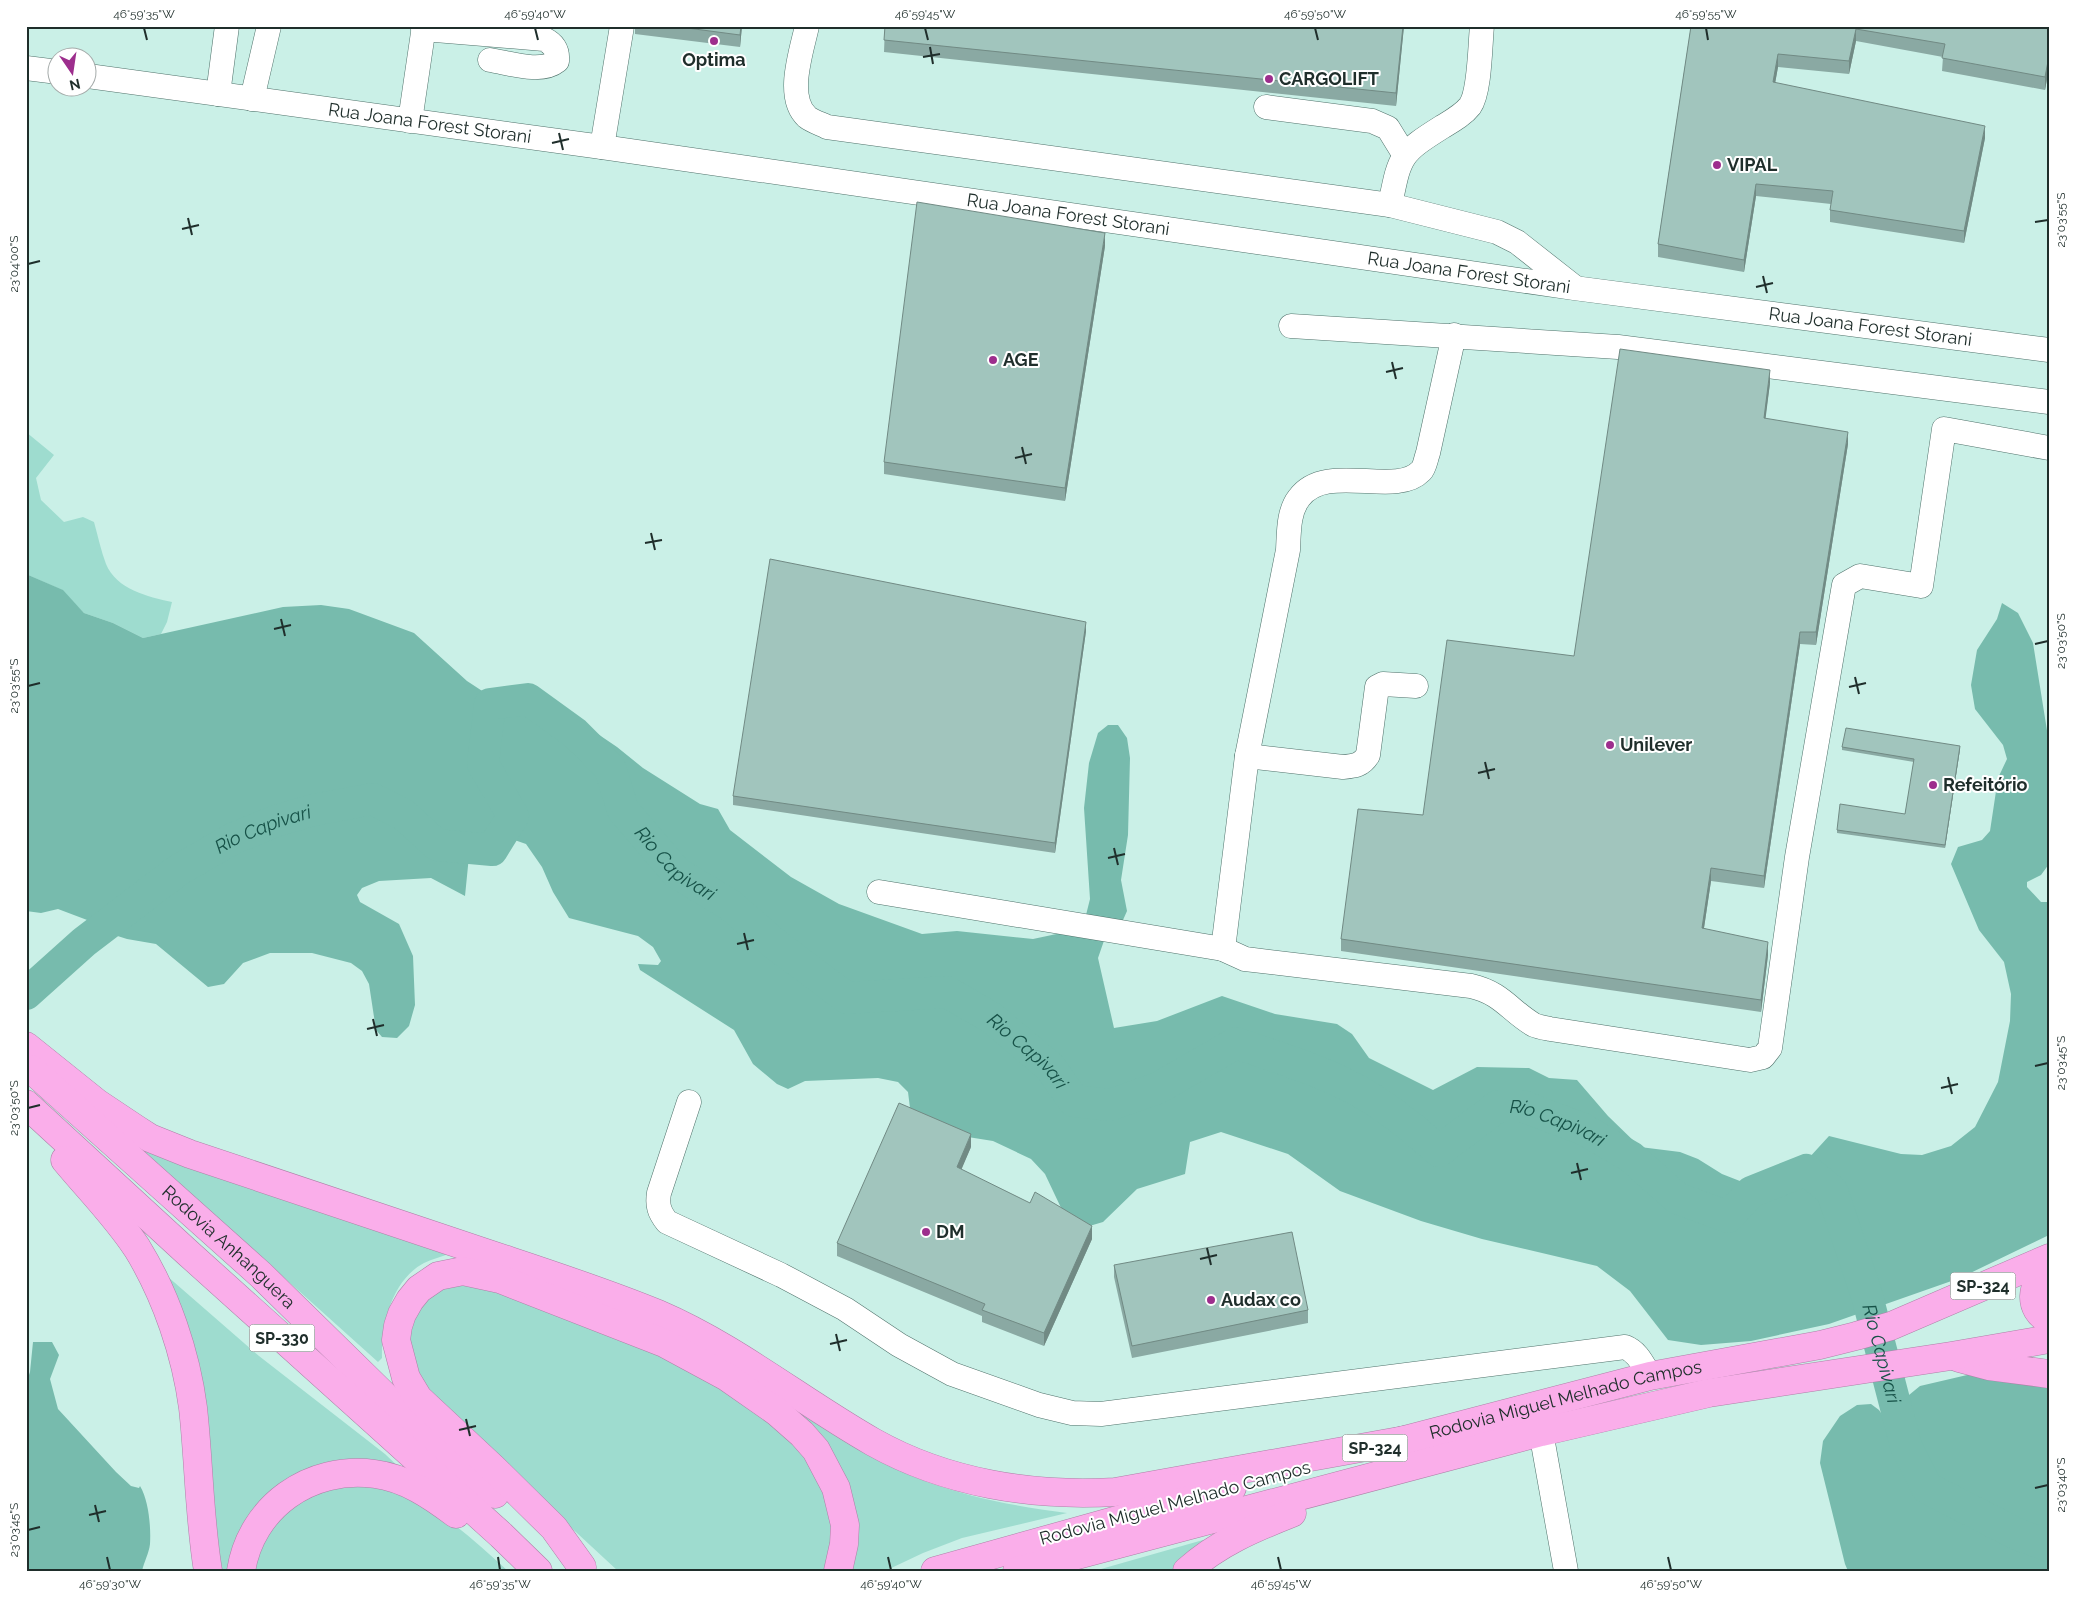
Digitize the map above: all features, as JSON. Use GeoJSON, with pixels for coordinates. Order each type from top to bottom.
{"type":"FeatureCollection","features":[{"type":"Feature","properties":{"kind":"highway"},"geometry":{"type":"LineString","coordinates":[[26,1046],[97,1103],[150,1138],[190,1154],[556,1276],[659,1315],[728,1350],[875,1443],[926,1466],[963,1478],[1027,1490],[1072,1494],[1115,1492],[1405,1440]]}},
{"type":"Feature","properties":{"kind":"highway","name":"Rodovia Anhanguera"},"geometry":{"type":"LineString","coordinates":[[26,1064],[261,1275],[398,1409],[491,1491],[585,1569]]}},
{"type":"Feature","properties":{"kind":"highway","name":"Rodovia Anhanguera"},"geometry":{"type":"LineString","coordinates":[[26,1104],[181,1247],[501,1535],[538,1571]]}},
{"type":"Feature","properties":{"kind":"highway"},"geometry":{"type":"LineString","coordinates":[[26,1116],[121,1226],[137,1249],[168,1312],[181,1356],[192,1406],[208,1571]]}},
{"type":"Feature","properties":{"kind":"highway","name":"Rodovia Miguel Melhado Campos"},"geometry":{"type":"LineString","coordinates":[[935,1571],[1405,1440],[1650,1376],[1820,1345],[1891,1326],[2049,1258]]}},
{"type":"Feature","properties":{"kind":"highway"},"geometry":{"type":"LineString","coordinates":[[585,1569],[554,1528],[418,1398],[406,1378],[396,1340],[398,1326],[402,1314],[415,1294],[428,1281],[438,1276],[462,1271],[500,1279],[664,1342],[727,1378],[777,1412],[802,1434],[816,1450],[836,1488],[845,1526],[844,1544],[838,1571]]}},
{"type":"Feature","properties":{"kind":"highway"},"geometry":{"type":"LineString","coordinates":[[2049,1271],[2037,1282],[2033,1297],[2034,1305],[2041,1316],[2049,1320]]}},
{"type":"Feature","properties":{"kind":"highway","name":"Rodovia Miguel Melhado Campos"},"geometry":{"type":"LineString","coordinates":[[1017,1571],[1541,1432],[1709,1393],[1940,1358],[2049,1338]]}},
{"type":"Feature","properties":{"kind":"highway"},"geometry":{"type":"LineString","coordinates":[[1940,1358],[2049,1374]]}},
{"type":"Feature","properties":{"kind":"highway"},"geometry":{"type":"LineString","coordinates":[[1187,1571],[1209,1553],[1236,1537],[1402,1469]]}},
{"type":"Feature","properties":{"kind":"highway"},"geometry":{"type":"LineString","coordinates":[[241,1571],[247,1542],[254,1528],[278,1502],[302,1486],[323,1478],[347,1473],[375,1474],[405,1482],[432,1496],[527,1571]]}},
{"type":"Feature","properties":{"kind":"lane"},"geometry":{"type":"LineString","coordinates":[[218,94],[227,26]]}},
{"type":"Feature","properties":{"kind":"lane"},"geometry":{"type":"LineString","coordinates":[[252,99],[269,26]]}},
{"type":"Feature","properties":{"kind":"lane"},"geometry":{"type":"LineString","coordinates":[[602,147],[622,26]]}},
{"type":"Feature","properties":{"kind":"lane"},"geometry":{"type":"LineString","coordinates":[[807,26],[796,75],[797,99],[806,116],[828,127],[1390,205],[1497,232],[1517,242],[1574,288]]}},
{"type":"Feature","properties":{"kind":"lane"},"geometry":{"type":"LineString","coordinates":[[1390,205],[1397,169],[1404,154],[1459,116],[1470,105],[1476,90],[1482,26]]}},
{"type":"Feature","properties":{"kind":"lane"},"geometry":{"type":"LineString","coordinates":[[410,120],[424,28],[544,39],[552,42],[557,53],[557,62],[551,66],[529,67],[490,60]]}},
{"type":"Feature","properties":{"kind":"lane"},"geometry":{"type":"LineString","coordinates":[[26,68],[48,71]]}},
{"type":"Feature","properties":{"kind":"lane","name":"Rua Joana Forest Storani"},"geometry":{"type":"LineString","coordinates":[[98,77],[602,147],[1574,288],[2049,350]]}},
{"type":"Feature","properties":{"kind":"lane"},"geometry":{"type":"LineString","coordinates":[[1266,107],[1372,121],[1388,128],[1404,154]]}},
{"type":"Feature","properties":{"kind":"lane"},"geometry":{"type":"LineString","coordinates":[[1291,326],[1618,347],[2049,402]]}},
{"type":"Feature","properties":{"kind":"lane"},"geometry":{"type":"LineString","coordinates":[[1223,949],[1247,756],[1288,550],[1291,517],[1298,499],[1306,490],[1322,481],[1406,480],[1422,470],[1428,453],[1454,335]]}},
{"type":"Feature","properties":{"kind":"lane"},"geometry":{"type":"LineString","coordinates":[[879,892],[1223,949],[1245,959],[1478,987],[1499,997],[1535,1025],[1550,1029],[1750,1060],[1763,1057],[1770,1048],[1797,857],[1844,586],[1860,576],[1921,586],[1944,429],[2049,448]]}},
{"type":"Feature","properties":{"kind":"lane"},"geometry":{"type":"LineString","coordinates":[[1247,756],[1343,767],[1354,766],[1364,762],[1368,755],[1377,687],[1383,684],[1416,686]]}},
{"type":"Feature","properties":{"kind":"lane"},"geometry":{"type":"LineString","coordinates":[[689,1102],[659,1193],[660,1213],[667,1222],[845,1309],[899,1345],[952,1374],[1039,1405],[1072,1413],[1101,1414],[1625,1347],[1637,1356],[1650,1376]]}},
{"type":"Feature","properties":{"kind":"lane"},"geometry":{"type":"LineString","coordinates":[[1541,1432],[1566,1571]]}},
{"type":"Feature","properties":{"kind":"shaded area"},"geometry":{"type":"Polygon","coordinates":[[[26,432],[54,455],[36,478],[41,500],[64,522],[83,517],[94,522],[106,564],[117,580],[143,594],[172,602],[167,622],[161,634],[143,638],[113,623],[84,613],[62,590],[26,574],[26,432]]]}},
{"type":"Feature","properties":{"kind":"shaded area"},"geometry":{"type":"Polygon","coordinates":[[[26,574],[63,590],[84,613],[113,623],[143,638],[283,607],[321,605],[349,609],[414,633],[467,681],[499,702],[555,711],[586,726],[643,768],[700,804],[718,809],[730,830],[791,877],[839,904],[922,934],[957,931],[1033,939],[1080,929],[1084,923],[1090,899],[1084,808],[1089,763],[1098,733],[1108,725],[1118,725],[1127,738],[1130,758],[1128,835],[1121,880],[1127,911],[1123,920],[1107,932],[1098,958],[1114,1028],[1157,1021],[1222,996],[1275,1014],[1337,1024],[1352,1034],[1369,1058],[1433,1090],[1477,1067],[1529,1068],[1549,1078],[1577,1080],[1608,1116],[1640,1147],[1680,1152],[1698,1159],[1722,1174],[1745,1183],[1767,1182],[1797,1171],[1829,1136],[1901,1154],[1922,1155],[1951,1146],[1975,1127],[1998,1082],[2010,1021],[2011,994],[2004,962],[1979,930],[1951,864],[1958,847],[1982,840],[1990,831],[1998,778],[2007,759],[2003,745],[1975,709],[1971,685],[1977,650],[1997,619],[2002,603],[2018,613],[2033,643],[2049,743],[2049,864],[2041,875],[2027,882],[2027,887],[2041,902],[2049,902],[2049,1235],[1960,1278],[1829,1324],[1751,1341],[1701,1345],[1668,1340],[1630,1291],[1597,1266],[1482,1239],[1421,1221],[1340,1191],[1288,1154],[1221,1132],[1190,1142],[1185,1174],[1137,1189],[1103,1222],[1086,1227],[1063,1212],[1045,1174],[1031,1159],[993,1141],[949,1134],[910,1108],[908,1092],[898,1082],[878,1078],[805,1081],[788,1089],[777,1084],[753,1064],[734,1030],[640,970],[638,964],[658,965],[661,961],[653,947],[638,936],[569,918],[553,892],[542,867],[526,844],[497,834],[469,856],[465,896],[431,878],[379,881],[362,888],[357,895],[360,902],[399,924],[413,956],[415,1005],[409,1026],[397,1038],[382,1037],[376,1030],[369,984],[362,971],[351,963],[312,953],[270,953],[243,963],[224,984],[208,987],[156,944],[127,939],[105,932],[103,926],[58,909],[41,913],[26,911],[26,574]]]}},
{"type":"Feature","properties":{"kind":"shaded area"},"geometry":{"type":"Polygon","coordinates":[[[141,1149],[187,1167],[450,1253],[424,1263],[404,1280],[396,1292],[386,1317],[382,1358],[378,1362],[141,1149]]]}},
{"type":"Feature","properties":{"kind":"shaded area"},"geometry":{"type":"Polygon","coordinates":[[[167,1276],[259,1356],[385,1454],[405,1473],[321,1470],[232,1571],[217,1571],[167,1276]]]}},
{"type":"Feature","properties":{"kind":"shaded area"},"geometry":{"type":"Polygon","coordinates":[[[462,1281],[488,1286],[690,1368],[769,1418],[816,1468],[834,1514],[828,1571],[618,1571],[470,1434],[419,1380],[406,1340],[410,1323],[432,1291],[462,1281]]]}},
{"type":"Feature","properties":{"kind":"shaded area"},"geometry":{"type":"Polygon","coordinates":[[[33,1342],[52,1342],[59,1355],[50,1379],[58,1409],[116,1472],[131,1486],[139,1488],[140,1486],[143,1492],[149,1515],[150,1538],[142,1571],[26,1571],[26,1373],[29,1375],[30,1372],[33,1342]]]}},
{"type":"Feature","properties":{"kind":"shaded area"},"geometry":{"type":"Polygon","coordinates":[[[693,1343],[853,1445],[911,1476],[944,1488],[978,1497],[1013,1505],[1067,1513],[962,1538],[923,1553],[885,1571],[846,1571],[841,1480],[693,1343]]]}},
{"type":"Feature","properties":{"kind":"shaded area"},"geometry":{"type":"Polygon","coordinates":[[[1980,1372],[2049,1386],[2049,1571],[1848,1571],[1820,1463],[1823,1441],[1840,1416],[1857,1405],[1871,1404],[1879,1410],[1902,1444],[1901,1414],[1909,1395],[1920,1386],[1980,1372]]]}},
{"type":"Feature","properties":{"kind":"shaded area"},"geometry":{"type":"Polygon","coordinates":[[[344,1484],[378,1486],[415,1499],[448,1520],[508,1571],[249,1571],[269,1523],[315,1492],[344,1484]]]}},
{"type":"Feature","properties":{"kind":"shaded area"},"geometry":{"type":"Polygon","coordinates":[[[1203,1540],[1206,1542],[1173,1571],[1094,1571],[1203,1540]]]}},
{"type":"Feature","properties":{"kind":"building"},"geometry":{"type":"Polygon","coordinates":[[[672,26],[741,26],[740,35],[672,26]]]}},
{"type":"Feature","properties":{"kind":"building","name":"CARGOLIFT"},"geometry":{"type":"Polygon","coordinates":[[[885,26],[1403,26],[1396,93],[884,40],[885,26]]]}},
{"type":"Feature","properties":{"kind":"building"},"geometry":{"type":"Polygon","coordinates":[[[1691,26],[2049,26],[2049,56],[2045,77],[1942,58],[1945,44],[1856,29],[1849,61],[1778,54],[1773,82],[1985,126],[1964,231],[1830,210],[1833,191],[1756,184],[1744,260],[1658,244],[1691,26]]]}},
{"type":"Feature","properties":{"kind":"building","name":"AGE"},"geometry":{"type":"Polygon","coordinates":[[[917,202],[1105,233],[1065,488],[884,462],[917,202]]]}},
{"type":"Feature","properties":{"kind":"building","name":"Unilever"},"geometry":{"type":"Polygon","coordinates":[[[1620,349],[1770,370],[1764,418],[1848,432],[1816,632],[1800,632],[1764,876],[1711,868],[1702,928],[1768,942],[1761,1000],[1341,939],[1358,809],[1423,815],[1447,640],[1574,656],[1620,349]]]}},
{"type":"Feature","properties":{"kind":"building"},"geometry":{"type":"Polygon","coordinates":[[[770,559],[1086,622],[1055,843],[733,796],[770,559]]]}},
{"type":"Feature","properties":{"kind":"building","name":"Refeitório"},"geometry":{"type":"Polygon","coordinates":[[[1846,728],[1960,746],[1945,845],[1837,830],[1840,804],[1905,814],[1914,759],[1842,747],[1846,728]]]}},
{"type":"Feature","properties":{"kind":"building"},"geometry":{"type":"Polygon","coordinates":[[[899,1103],[971,1134],[957,1167],[1030,1203],[1035,1192],[1092,1226],[1044,1333],[982,1310],[985,1304],[837,1243],[899,1103]]]}},
{"type":"Feature","properties":{"kind":"building","name":"Audax co"},"geometry":{"type":"Polygon","coordinates":[[[1292,1232],[1308,1310],[1132,1346],[1114,1265],[1292,1232]]]}},
{"type":"Feature","properties":{"kind":"waterway","name":"Rio Capivari"},"geometry":{"type":"LineString","coordinates":[[26,994],[84,942],[177,871],[232,839],[276,821],[313,810],[373,799],[404,815],[437,845],[492,850],[513,816],[483,764],[490,704],[528,699],[575,733],[610,768],[623,810],[677,873],[730,905],[776,945],[847,998],[947,992],[992,1018],[1050,1067],[1074,1101],[1110,1105],[1158,1088],[1236,1043],[1312,1069],[1355,1089],[1399,1117],[1439,1151],[1498,1106],[1522,1106],[1583,1129],[1631,1157],[1677,1198],[1728,1217],[1751,1192],[1806,1170],[1832,1191],[1867,1296],[1906,1446],[1927,1488],[2017,1534],[2049,1546]]}},
{"type":"Feature","properties":{"kind":"place","name":"Optima"},"geometry":{"type":"Point","coordinates":[714,41]}},
{"type":"Feature","properties":{"kind":"place","name":"CARGOLIFT"},"geometry":{"type":"Point","coordinates":[1269,79]}},
{"type":"Feature","properties":{"kind":"place","name":"VIPAL"},"geometry":{"type":"Point","coordinates":[1717,165]}},
{"type":"Feature","properties":{"kind":"place","name":"AGE"},"geometry":{"type":"Point","coordinates":[993,360]}},
{"type":"Feature","properties":{"kind":"place","name":"Unilever"},"geometry":{"type":"Point","coordinates":[1610,745]}},
{"type":"Feature","properties":{"kind":"place","name":"Refeitório"},"geometry":{"type":"Point","coordinates":[1933,785]}},
{"type":"Feature","properties":{"kind":"place","name":"DM"},"geometry":{"type":"Point","coordinates":[926,1232]}},
{"type":"Feature","properties":{"kind":"place","name":"Audax co"},"geometry":{"type":"Point","coordinates":[1211,1300]}}]}
